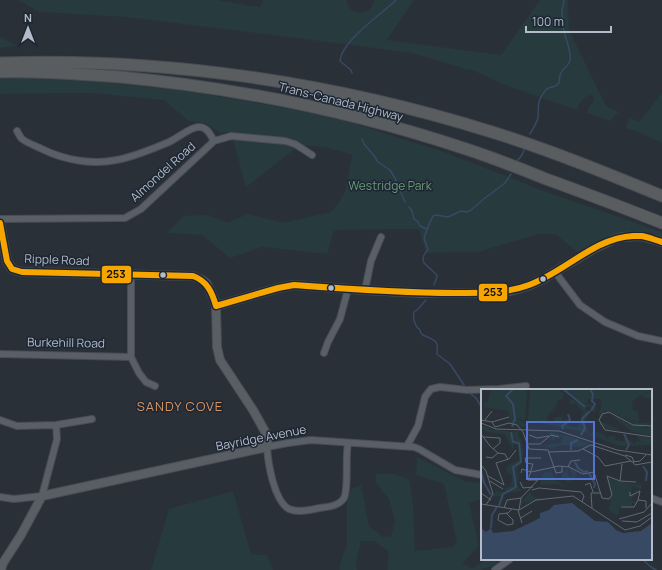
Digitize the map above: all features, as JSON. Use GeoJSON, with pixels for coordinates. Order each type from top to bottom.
{"type":"FeatureCollection","features":[{"type":"Feature","properties":{"kind":"highway","name":"Trans-Canada Highway"},"geometry":{"type":"LineString","coordinates":[[0,63],[86,63],[162,68],[252,78],[325,90],[414,110],[493,132],[566,158],[662,196]]}},
{"type":"Feature","properties":{"kind":"highway","name":"Trans-Canada Highway"},"geometry":{"type":"LineString","coordinates":[[0,72],[60,73],[160,81],[249,94],[313,107],[393,127],[463,148],[662,223]]}},
{"type":"Feature","properties":{"kind":"street"},"geometry":{"type":"LineString","coordinates":[[17,131],[22,139],[49,153],[73,160],[94,163],[116,160],[135,155],[171,141],[198,127],[204,128],[210,132],[214,141]]}},
{"type":"Feature","properties":{"kind":"street","name":"Almondel Road"},"geometry":{"type":"LineString","coordinates":[[0,218],[125,218],[140,209],[214,141],[231,136],[285,141],[295,144],[312,154]]}},
{"type":"Feature","properties":{"kind":"street","name":"Ripple Road"},"geometry":{"type":"LineString","coordinates":[[0,223],[8,261],[12,269],[22,272],[193,276],[207,284],[216,306],[217,347],[220,360],[253,410],[268,437],[267,447]]}},
{"type":"Feature","properties":{"kind":"street"},"geometry":{"type":"LineString","coordinates":[[216,306],[278,288],[294,285],[422,293],[493,293],[518,289],[543,280],[595,248],[615,239],[641,236],[662,242]]}},
{"type":"Feature","properties":{"kind":"street"},"geometry":{"type":"LineString","coordinates":[[365,290],[371,261],[381,238]]}},
{"type":"Feature","properties":{"kind":"street"},"geometry":{"type":"LineString","coordinates":[[555,272],[580,305],[605,322],[638,336],[662,341]]}},
{"type":"Feature","properties":{"kind":"street"},"geometry":{"type":"LineString","coordinates":[[131,274],[131,357],[146,382],[155,386]]}},
{"type":"Feature","properties":{"kind":"street"},"geometry":{"type":"LineString","coordinates":[[324,353],[340,319],[348,289]]}},
{"type":"Feature","properties":{"kind":"street","name":"Burkehill Road"},"geometry":{"type":"LineString","coordinates":[[0,354],[131,357]]}},
{"type":"Feature","properties":{"kind":"street"},"geometry":{"type":"LineString","coordinates":[[499,389],[526,386]]}},
{"type":"Feature","properties":{"kind":"street"},"geometry":{"type":"LineString","coordinates":[[407,446],[418,426],[425,397],[431,389],[440,387],[467,390],[481,390]]}},
{"type":"Feature","properties":{"kind":"street"},"geometry":{"type":"LineString","coordinates":[[0,420],[17,426],[92,420]]}},
{"type":"Feature","properties":{"kind":"street"},"geometry":{"type":"LineString","coordinates":[[1,570],[3,563],[21,535],[42,496],[58,439],[56,424]]}},
{"type":"Feature","properties":{"kind":"street","name":"Bayridge Avenue"},"geometry":{"type":"LineString","coordinates":[[42,496],[267,447],[311,440],[407,446],[419,450],[455,470],[481,475]]}},
{"type":"Feature","properties":{"kind":"street"},"geometry":{"type":"LineString","coordinates":[[267,447],[271,475],[279,499],[289,509],[303,510],[331,506],[338,504],[343,500],[346,490],[346,454],[348,443]]}},
{"type":"Feature","properties":{"kind":"street"},"geometry":{"type":"LineString","coordinates":[[0,497],[14,499],[42,496]]}},
{"type":"Feature","properties":{"kind":"street"},"geometry":{"type":"LineString","coordinates":[[652,498],[662,502]]}},
{"type":"Feature","properties":{"kind":"street"},"geometry":{"type":"LineString","coordinates":[[495,570],[509,560]]}},
{"type":"Feature","properties":{"kind":"green space"},"geometry":{"type":"Polygon","coordinates":[[[18,0],[218,0],[260,7],[263,0],[346,0],[350,9],[360,13],[369,11],[375,0],[414,0],[387,40],[501,55],[540,0],[568,0],[569,30],[606,106],[619,112],[611,121],[587,113],[589,107],[594,101],[594,97],[592,95],[582,100],[577,110],[505,85],[470,69],[466,70],[412,53],[126,17],[39,12],[18,0]]]}},
{"type":"Feature","properties":{"kind":"green space"},"geometry":{"type":"Polygon","coordinates":[[[0,37],[18,46],[0,48],[0,37]]]}},
{"type":"Feature","properties":{"kind":"green space","name":"Westridge Park"},"geometry":{"type":"Polygon","coordinates":[[[30,77],[172,89],[333,117],[444,152],[541,190],[662,232],[662,240],[632,235],[580,254],[555,234],[538,234],[478,252],[426,253],[419,229],[337,230],[334,231],[327,254],[262,247],[230,258],[202,235],[167,233],[184,216],[208,215],[227,223],[248,214],[283,223],[331,212],[345,192],[352,157],[351,154],[324,147],[300,145],[246,187],[231,132],[221,133],[205,123],[189,121],[164,100],[92,93],[0,94],[0,79],[30,77]]]}},
{"type":"Feature","properties":{"kind":"green space"},"geometry":{"type":"Polygon","coordinates":[[[662,93],[662,143],[626,127],[629,117],[639,122],[662,93]]]}},
{"type":"Feature","properties":{"kind":"green space"},"geometry":{"type":"Polygon","coordinates":[[[417,457],[464,481],[481,483],[481,499],[469,503],[479,546],[462,563],[472,569],[486,560],[495,560],[498,564],[481,570],[387,570],[389,556],[387,550],[373,541],[361,541],[356,562],[357,570],[340,570],[340,564],[347,545],[347,503],[351,489],[361,485],[369,526],[383,537],[391,536],[395,521],[389,499],[376,483],[376,474],[394,474],[409,479],[413,504],[415,551],[452,547],[457,542],[444,484],[416,475],[417,457]]]}},
{"type":"Feature","properties":{"kind":"green space"},"geometry":{"type":"Polygon","coordinates":[[[233,491],[251,554],[267,555],[273,570],[151,570],[169,509],[233,491]]]}},
{"type":"Feature","properties":{"kind":"waterway"},"geometry":{"type":"LineString","coordinates":[[352,73],[351,70],[340,61],[342,53],[347,45],[363,28],[396,0]]}},
{"type":"Feature","properties":{"kind":"waterway"},"geometry":{"type":"LineString","coordinates":[[530,134],[538,118],[538,106],[540,99],[546,90],[558,84],[560,74],[570,60],[570,51],[563,29],[562,9],[564,0]]}},
{"type":"Feature","properties":{"kind":"waterway"},"geometry":{"type":"LineString","coordinates":[[362,139],[364,144],[378,162],[390,170],[405,202]]}},
{"type":"Feature","properties":{"kind":"waterway"},"geometry":{"type":"LineString","coordinates":[[518,160],[525,147]]}},
{"type":"Feature","properties":{"kind":"waterway"},"geometry":{"type":"LineString","coordinates":[[434,285],[437,275],[424,263],[423,259],[424,254],[428,250],[424,238],[433,216],[448,217],[461,211],[467,212],[471,210],[505,183],[511,174]]}},
{"type":"Feature","properties":{"kind":"waterway"},"geometry":{"type":"LineString","coordinates":[[409,207],[412,211],[414,219],[420,226],[427,229]]}},
{"type":"Feature","properties":{"kind":"waterway"},"geometry":{"type":"LineString","coordinates":[[426,300],[414,312],[415,324],[420,330],[421,334],[433,339],[436,342],[437,354],[450,364],[464,385]]}},
{"type":"Feature","properties":{"kind":"waterway"},"geometry":{"type":"LineString","coordinates":[[471,394],[476,398],[481,406]]}},
{"type":"Feature","properties":{"kind":"waterway"},"geometry":{"type":"LineString","coordinates":[[643,560],[656,570]]}},
{"type":"Feature","properties":{"kind":"transit line","name":"253"},"geometry":{"type":"LineString","coordinates":[[0,223],[7,261],[12,269],[22,272],[193,276],[205,284],[213,296],[216,306],[278,288],[294,285],[415,292],[474,293],[511,290],[529,285],[542,279],[592,249],[619,238],[642,236],[662,242]]}},
{"type":"Feature","properties":{"kind":"district","name":"SANDY COVE"},"geometry":{"type":"Point","coordinates":[180,406]}}]}
